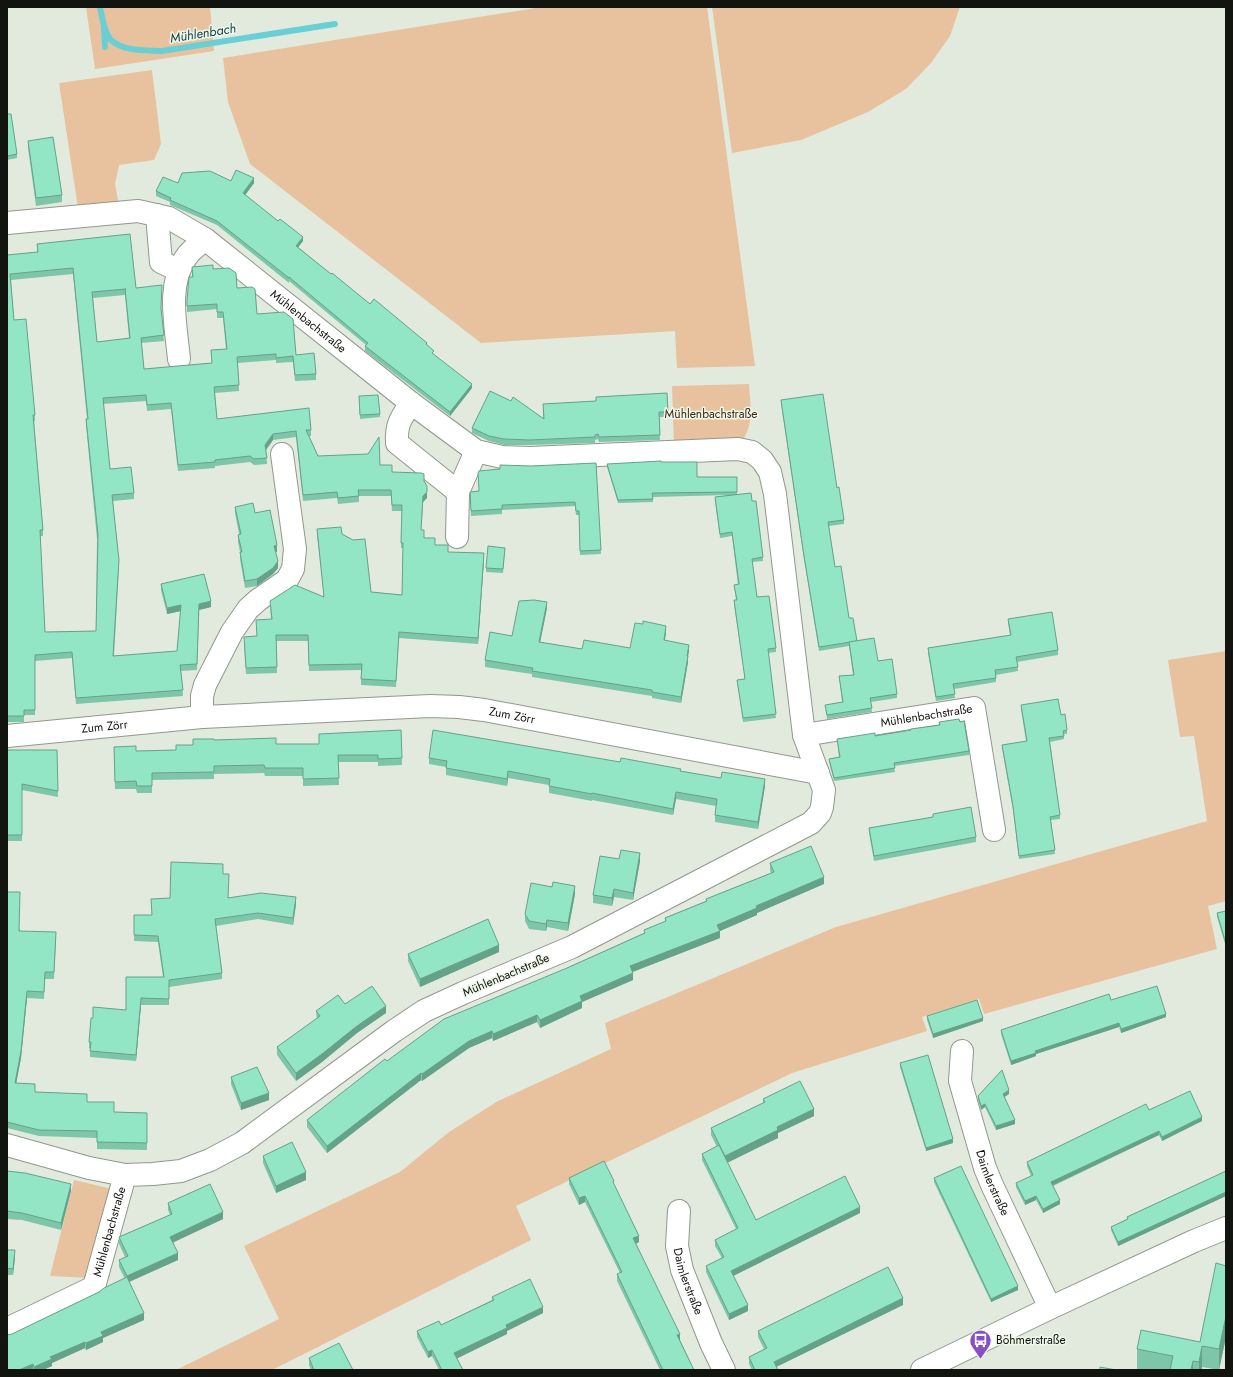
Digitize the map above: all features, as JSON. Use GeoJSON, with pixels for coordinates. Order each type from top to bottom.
{"type":"FeatureCollection","features":[{"type":"Feature","properties":{"kind":"street","name":"Mühlenbachstraße"},"geometry":{"type":"LineString","coordinates":[[7,223],[138,211],[170,218],[205,239],[411,403],[476,451],[502,457],[530,458],[738,448],[752,452],[762,460],[770,472],[804,734],[824,790],[820,813],[811,823],[572,947],[424,1011],[394,1031],[242,1143],[210,1160],[181,1170],[153,1174],[125,1175],[89,1168],[7,1145]]}},
{"type":"Feature","properties":{"kind":"street"},"geometry":{"type":"LineString","coordinates":[[158,215],[161,262],[178,270]]}},
{"type":"Feature","properties":{"kind":"street"},"geometry":{"type":"LineString","coordinates":[[180,359],[174,299],[178,270],[188,255],[205,239]]}},
{"type":"Feature","properties":{"kind":"street"},"geometry":{"type":"LineString","coordinates":[[411,403],[398,421],[396,432],[397,443],[458,492]]}},
{"type":"Feature","properties":{"kind":"street"},"geometry":{"type":"LineString","coordinates":[[456,537],[458,492],[476,451]]}},
{"type":"Feature","properties":{"kind":"street"},"geometry":{"type":"LineString","coordinates":[[202,717],[202,696],[205,685],[232,632],[248,609],[258,600],[287,580],[294,569],[295,549],[282,454]]}},
{"type":"Feature","properties":{"kind":"street","name":"Zum Zörr"},"geometry":{"type":"LineString","coordinates":[[7,736],[202,717],[430,706],[459,707],[484,710],[818,773]]}},
{"type":"Feature","properties":{"kind":"street","name":"Mühlenbachstraße"},"geometry":{"type":"LineString","coordinates":[[804,734],[974,708],[994,830]]}},
{"type":"Feature","properties":{"kind":"street","name":"Daimlerstraße"},"geometry":{"type":"LineString","coordinates":[[962,1051],[960,1081],[992,1186],[1050,1308]]}},
{"type":"Feature","properties":{"kind":"street","name":"Mühlenbachstraße"},"geometry":{"type":"LineString","coordinates":[[7,1329],[94,1287],[125,1175]]}},
{"type":"Feature","properties":{"kind":"street","name":"Daimlerstraße"},"geometry":{"type":"LineString","coordinates":[[679,1212],[677,1246],[682,1270],[711,1343],[724,1370]]}},
{"type":"Feature","properties":{"kind":"street"},"geometry":{"type":"LineString","coordinates":[[922,1370],[1050,1308],[1194,1241],[1226,1228]]}},
{"type":"Feature","properties":{"kind":"green space"},"geometry":{"type":"Polygon","coordinates":[[[86,7],[210,7],[214,51],[95,69],[86,7]]]}},
{"type":"Feature","properties":{"kind":"green space"},"geometry":{"type":"Polygon","coordinates":[[[542,7],[707,7],[755,366],[677,368],[675,331],[481,343],[250,164],[228,102],[223,58],[542,7]]]}},
{"type":"Feature","properties":{"kind":"green space"},"geometry":{"type":"Polygon","coordinates":[[[712,7],[960,7],[950,36],[931,63],[906,89],[868,112],[801,140],[732,153],[712,7]]]}},
{"type":"Feature","properties":{"kind":"green space"},"geometry":{"type":"Polygon","coordinates":[[[152,70],[161,144],[154,160],[119,165],[115,184],[120,211],[78,208],[59,83],[152,70]]]}},
{"type":"Feature","properties":{"kind":"green space","name":"Mühlenbachstraße"},"geometry":{"type":"Polygon","coordinates":[[[749,384],[751,414],[748,429],[741,442],[674,445],[672,386],[749,384]]]}},
{"type":"Feature","properties":{"kind":"green space"},"geometry":{"type":"Polygon","coordinates":[[[1226,651],[1226,901],[1208,906],[1217,949],[984,1014],[979,999],[922,1017],[927,1031],[792,1073],[516,1206],[531,1240],[272,1370],[176,1370],[279,1319],[244,1246],[400,1172],[449,1132],[498,1101],[611,1049],[605,1023],[836,927],[1207,821],[1194,736],[1180,737],[1168,660],[1226,651]]]}},
{"type":"Feature","properties":{"kind":"green space"},"geometry":{"type":"Polygon","coordinates":[[[74,1180],[112,1189],[90,1278],[50,1276],[74,1180]]]}},
{"type":"Feature","properties":{"kind":"building"},"geometry":{"type":"Polygon","coordinates":[[[7,114],[11,114],[17,154],[7,156],[7,114]]]}},
{"type":"Feature","properties":{"kind":"building"},"geometry":{"type":"Polygon","coordinates":[[[53,137],[62,195],[36,198],[28,141],[53,137]]]}},
{"type":"Feature","properties":{"kind":"building"},"geometry":{"type":"Polygon","coordinates":[[[236,170],[254,178],[243,193],[278,221],[280,219],[303,237],[296,246],[370,304],[374,299],[427,343],[426,344],[434,351],[432,353],[472,384],[450,412],[365,346],[368,343],[289,277],[217,221],[170,200],[171,198],[156,191],[163,177],[178,183],[182,173],[210,171],[231,181],[236,170]]]}},
{"type":"Feature","properties":{"kind":"building"},"geometry":{"type":"Polygon","coordinates":[[[130,234],[136,288],[162,285],[161,308],[164,335],[141,338],[144,369],[212,363],[211,350],[227,349],[223,312],[217,312],[217,304],[187,306],[189,277],[193,277],[192,267],[213,265],[213,269],[229,268],[236,273],[237,288],[252,287],[255,289],[257,314],[284,312],[293,319],[296,355],[314,353],[316,374],[295,375],[293,356],[276,358],[276,354],[237,357],[239,385],[214,387],[217,419],[309,408],[311,430],[306,430],[318,456],[368,454],[379,437],[380,465],[392,465],[392,472],[424,474],[427,492],[423,496],[421,530],[424,530],[424,538],[435,538],[435,545],[448,545],[448,552],[484,553],[478,638],[399,632],[396,681],[361,679],[362,664],[309,665],[308,635],[276,635],[277,667],[246,668],[244,637],[257,636],[256,620],[272,619],[270,601],[295,585],[324,597],[317,529],[341,527],[342,534],[353,540],[365,539],[371,592],[402,595],[402,505],[392,505],[391,490],[358,490],[359,496],[338,498],[337,492],[303,495],[296,431],[273,434],[265,445],[267,458],[254,459],[250,456],[215,460],[215,462],[178,465],[171,403],[147,405],[146,395],[103,398],[110,469],[131,467],[134,493],[112,495],[119,560],[113,656],[177,651],[181,605],[167,608],[161,584],[204,574],[211,601],[199,604],[197,664],[180,665],[183,690],[76,698],[72,652],[35,655],[35,710],[24,710],[24,716],[7,716],[7,255],[38,252],[37,244],[130,234]],[[73,268],[10,274],[14,320],[26,319],[35,415],[33,415],[43,530],[40,530],[45,632],[96,631],[98,534],[73,268]],[[125,289],[92,292],[97,342],[130,338],[125,289]]]}},
{"type":"Feature","properties":{"kind":"building"},"geometry":{"type":"Polygon","coordinates":[[[490,391],[511,401],[513,397],[544,419],[543,404],[596,401],[596,397],[667,393],[668,412],[659,412],[660,435],[599,437],[598,434],[595,435],[595,437],[530,440],[504,439],[489,436],[472,428],[490,391]]]}},
{"type":"Feature","properties":{"kind":"building"},"geometry":{"type":"Polygon","coordinates":[[[823,394],[837,488],[839,487],[844,520],[828,522],[835,567],[841,566],[849,618],[853,618],[857,641],[819,647],[781,400],[823,394]]]}},
{"type":"Feature","properties":{"kind":"building"},"geometry":{"type":"Polygon","coordinates":[[[378,395],[380,414],[360,415],[359,396],[378,395]]]}},
{"type":"Feature","properties":{"kind":"building"},"geometry":{"type":"Polygon","coordinates":[[[661,461],[697,462],[697,477],[737,477],[737,492],[652,493],[653,499],[618,500],[607,464],[661,461]]]}},
{"type":"Feature","properties":{"kind":"building"},"geometry":{"type":"Polygon","coordinates":[[[596,463],[601,550],[580,551],[579,511],[576,511],[575,502],[502,505],[502,509],[471,511],[470,492],[479,491],[479,471],[500,469],[500,465],[531,466],[596,463]]]}},
{"type":"Feature","properties":{"kind":"building"},"geometry":{"type":"Polygon","coordinates":[[[751,493],[752,501],[756,501],[763,557],[752,559],[757,597],[769,596],[776,648],[768,649],[776,714],[743,718],[737,680],[745,679],[734,600],[737,600],[734,585],[739,584],[732,532],[720,534],[715,497],[751,493]]]}},
{"type":"Feature","properties":{"kind":"building"},"geometry":{"type":"Polygon","coordinates":[[[253,503],[255,513],[270,510],[277,545],[274,546],[278,561],[273,568],[257,579],[245,581],[240,552],[242,552],[238,535],[241,534],[235,507],[253,503]]]}},
{"type":"Feature","properties":{"kind":"building"},"geometry":{"type":"Polygon","coordinates":[[[488,546],[505,548],[503,569],[486,568],[488,546]]]}},
{"type":"Feature","properties":{"kind":"building"},"geometry":{"type":"Polygon","coordinates":[[[534,600],[547,602],[539,642],[582,649],[584,640],[630,648],[635,623],[643,624],[643,621],[666,626],[664,640],[689,645],[681,697],[652,692],[652,690],[532,671],[533,668],[485,660],[490,632],[512,636],[519,601],[534,600]]]}},
{"type":"Feature","properties":{"kind":"building"},"geometry":{"type":"Polygon","coordinates":[[[1052,612],[1058,650],[1016,657],[1018,667],[995,670],[996,678],[953,684],[955,694],[936,697],[928,648],[1011,635],[1008,619],[1052,612]]]}},
{"type":"Feature","properties":{"kind":"building"},"geometry":{"type":"Polygon","coordinates":[[[874,638],[878,661],[892,659],[897,694],[870,698],[872,708],[827,715],[825,705],[843,702],[839,676],[854,675],[849,642],[874,638]]]}},
{"type":"Feature","properties":{"kind":"building"},"geometry":{"type":"Polygon","coordinates":[[[1058,699],[1061,715],[1065,714],[1067,730],[1063,731],[1064,736],[1049,738],[1060,815],[1050,817],[1055,850],[1019,856],[1013,806],[1002,745],[1027,741],[1021,705],[1058,699]]]}},
{"type":"Feature","properties":{"kind":"building"},"geometry":{"type":"Polygon","coordinates":[[[959,719],[960,722],[964,721],[969,751],[894,763],[895,768],[834,778],[829,759],[840,757],[837,739],[875,733],[875,736],[940,725],[939,722],[959,719]]]}},
{"type":"Feature","properties":{"kind":"building"},"geometry":{"type":"Polygon","coordinates":[[[401,730],[402,758],[378,759],[378,755],[338,755],[339,778],[303,779],[303,768],[265,768],[264,765],[214,766],[214,772],[152,773],[152,786],[137,786],[136,781],[115,782],[114,747],[136,746],[136,751],[176,750],[176,745],[193,745],[193,739],[214,740],[276,738],[276,744],[319,744],[319,734],[401,730]]]}},
{"type":"Feature","properties":{"kind":"building"},"geometry":{"type":"Polygon","coordinates":[[[433,730],[620,762],[621,758],[721,778],[722,772],[765,779],[758,822],[715,815],[717,799],[676,792],[673,809],[549,786],[550,779],[508,771],[507,779],[446,768],[447,761],[429,758],[433,730]]]}},
{"type":"Feature","properties":{"kind":"building"},"geometry":{"type":"Polygon","coordinates":[[[7,750],[57,750],[58,791],[22,784],[22,835],[7,835],[7,750]]]}},
{"type":"Feature","properties":{"kind":"building"},"geometry":{"type":"Polygon","coordinates":[[[971,807],[976,837],[874,856],[869,828],[933,817],[933,814],[971,807]]]}},
{"type":"Feature","properties":{"kind":"building"},"geometry":{"type":"Polygon","coordinates":[[[811,846],[824,877],[756,906],[757,908],[717,925],[720,931],[630,966],[633,973],[580,996],[582,1001],[540,1020],[537,1015],[493,1034],[492,1031],[469,1041],[422,1074],[421,1073],[327,1146],[307,1120],[385,1059],[387,1061],[444,1019],[567,968],[645,933],[644,930],[666,921],[665,918],[707,901],[706,899],[774,872],[770,863],[811,846]]]}},
{"type":"Feature","properties":{"kind":"building"},"geometry":{"type":"Polygon","coordinates":[[[621,850],[640,853],[633,893],[614,889],[612,898],[593,895],[600,856],[619,859],[621,850]]]}},
{"type":"Feature","properties":{"kind":"building"},"geometry":{"type":"Polygon","coordinates":[[[171,862],[223,864],[223,874],[229,874],[228,898],[261,893],[296,897],[293,918],[258,913],[215,919],[222,973],[169,980],[169,999],[141,998],[136,1055],[90,1051],[91,1042],[89,1042],[91,1018],[93,1018],[93,1007],[126,1010],[126,977],[164,977],[158,936],[134,935],[134,915],[152,915],[151,899],[170,898],[171,862]]]}},
{"type":"Feature","properties":{"kind":"building"},"geometry":{"type":"Polygon","coordinates":[[[553,882],[575,886],[568,923],[547,920],[546,924],[529,921],[525,914],[531,883],[552,887],[553,882]]]}},
{"type":"Feature","properties":{"kind":"building"},"geometry":{"type":"Polygon","coordinates":[[[7,892],[20,892],[19,931],[56,932],[54,972],[45,972],[44,992],[27,991],[21,1051],[15,1083],[35,1084],[35,1092],[87,1094],[87,1102],[114,1102],[114,1112],[147,1113],[147,1143],[97,1142],[97,1131],[39,1130],[7,1122],[7,892]]]}},
{"type":"Feature","properties":{"kind":"building"},"geometry":{"type":"Polygon","coordinates":[[[1226,911],[1226,944],[1217,913],[1226,911]]]}},
{"type":"Feature","properties":{"kind":"building"},"geometry":{"type":"Polygon","coordinates":[[[488,919],[499,945],[420,979],[408,954],[488,919]]]}},
{"type":"Feature","properties":{"kind":"building"},"geometry":{"type":"Polygon","coordinates":[[[372,986],[386,1006],[357,1026],[296,1073],[277,1047],[320,1016],[316,1011],[338,995],[345,1004],[372,986]]]}},
{"type":"Feature","properties":{"kind":"building"},"geometry":{"type":"Polygon","coordinates":[[[1157,986],[1166,1014],[1121,1029],[1119,1023],[1035,1051],[1036,1053],[1011,1061],[1001,1030],[1109,994],[1111,1000],[1157,986]]]}},
{"type":"Feature","properties":{"kind":"building"},"geometry":{"type":"Polygon","coordinates":[[[977,1000],[983,1018],[933,1034],[927,1016],[977,1000]]]}},
{"type":"Feature","properties":{"kind":"building"},"geometry":{"type":"Polygon","coordinates":[[[928,1055],[953,1139],[926,1148],[900,1063],[928,1055]]]}},
{"type":"Feature","properties":{"kind":"building"},"geometry":{"type":"Polygon","coordinates":[[[257,1067],[269,1093],[241,1103],[231,1077],[257,1067]]]}},
{"type":"Feature","properties":{"kind":"building"},"geometry":{"type":"Polygon","coordinates":[[[1002,1070],[1009,1090],[1003,1094],[1015,1120],[996,1126],[985,1104],[981,1106],[978,1096],[1002,1070]]]}},
{"type":"Feature","properties":{"kind":"building"},"geometry":{"type":"Polygon","coordinates":[[[800,1081],[814,1109],[777,1127],[778,1130],[725,1156],[711,1128],[765,1102],[763,1099],[800,1081]]]}},
{"type":"Feature","properties":{"kind":"building"},"geometry":{"type":"Polygon","coordinates":[[[1190,1091],[1202,1117],[1162,1137],[1159,1131],[1051,1182],[1060,1200],[1043,1209],[1036,1196],[1025,1201],[1016,1183],[1033,1175],[1027,1162],[1146,1104],[1149,1110],[1190,1091]]]}},
{"type":"Feature","properties":{"kind":"building"},"geometry":{"type":"Polygon","coordinates":[[[292,1142],[306,1172],[276,1186],[263,1156],[292,1142]]]}},
{"type":"Feature","properties":{"kind":"building"},"geometry":{"type":"Polygon","coordinates":[[[719,1145],[756,1220],[845,1176],[860,1207],[731,1271],[748,1305],[729,1314],[706,1266],[724,1257],[715,1240],[738,1228],[702,1154],[719,1145]]]}},
{"type":"Feature","properties":{"kind":"building"},"geometry":{"type":"Polygon","coordinates":[[[604,1161],[639,1236],[633,1238],[680,1334],[677,1335],[694,1370],[663,1370],[617,1274],[622,1272],[585,1196],[579,1198],[569,1178],[604,1161]]]}},
{"type":"Feature","properties":{"kind":"building"},"geometry":{"type":"Polygon","coordinates":[[[961,1166],[1018,1286],[991,1299],[934,1178],[961,1166]]]}},
{"type":"Feature","properties":{"kind":"building"},"geometry":{"type":"Polygon","coordinates":[[[7,1171],[25,1173],[71,1184],[61,1223],[22,1213],[7,1211],[7,1171]]]}},
{"type":"Feature","properties":{"kind":"building"},"geometry":{"type":"Polygon","coordinates":[[[1226,1171],[1226,1192],[1118,1242],[1111,1227],[1128,1219],[1127,1217],[1226,1171]]]}},
{"type":"Feature","properties":{"kind":"building"},"geometry":{"type":"Polygon","coordinates":[[[210,1184],[223,1212],[170,1237],[178,1253],[127,1276],[119,1260],[128,1256],[119,1237],[172,1214],[168,1203],[210,1184]]]}},
{"type":"Feature","properties":{"kind":"building"},"geometry":{"type":"Polygon","coordinates":[[[7,1250],[15,1250],[13,1269],[7,1268],[7,1250]]]}},
{"type":"Feature","properties":{"kind":"building"},"geometry":{"type":"Polygon","coordinates":[[[1216,1263],[1226,1266],[1226,1316],[1219,1349],[1202,1346],[1199,1362],[1193,1361],[1191,1370],[1170,1370],[1173,1356],[1137,1349],[1141,1330],[1200,1342],[1216,1263]]]}},
{"type":"Feature","properties":{"kind":"building"},"geometry":{"type":"Polygon","coordinates":[[[888,1267],[903,1298],[774,1362],[778,1370],[755,1370],[749,1357],[767,1348],[758,1331],[888,1267]]]}},
{"type":"Feature","properties":{"kind":"building"},"geometry":{"type":"Polygon","coordinates":[[[127,1277],[144,1313],[101,1332],[103,1336],[50,1357],[52,1359],[34,1367],[33,1364],[19,1370],[7,1370],[7,1335],[12,1334],[99,1292],[127,1277]]]}},
{"type":"Feature","properties":{"kind":"building"},"geometry":{"type":"Polygon","coordinates":[[[530,1279],[543,1307],[506,1325],[507,1328],[454,1353],[463,1370],[442,1370],[432,1350],[428,1352],[417,1331],[439,1321],[441,1325],[494,1300],[492,1297],[530,1279]]]}},
{"type":"Feature","properties":{"kind":"building"},"geometry":{"type":"Polygon","coordinates":[[[339,1343],[353,1370],[314,1370],[309,1358],[339,1343]]]}},
{"type":"Feature","properties":{"kind":"building"},"geometry":{"type":"Polygon","coordinates":[[[1100,1367],[1116,1370],[1100,1370],[1100,1367]]]}},
{"type":"Feature","properties":{"kind":"waterway","name":"Mühlenbach"},"geometry":{"type":"LineString","coordinates":[[100,7],[105,29],[111,40],[122,47],[142,50],[162,51],[335,24]]}},
{"type":"Feature","properties":{"kind":"waterway"},"geometry":{"type":"LineString","coordinates":[[104,28],[105,47]]}},
{"type":"Feature","properties":{"kind":"place","name":"Böhmerstraße"},"geometry":{"type":"Point","coordinates":[980,1360]}}]}
